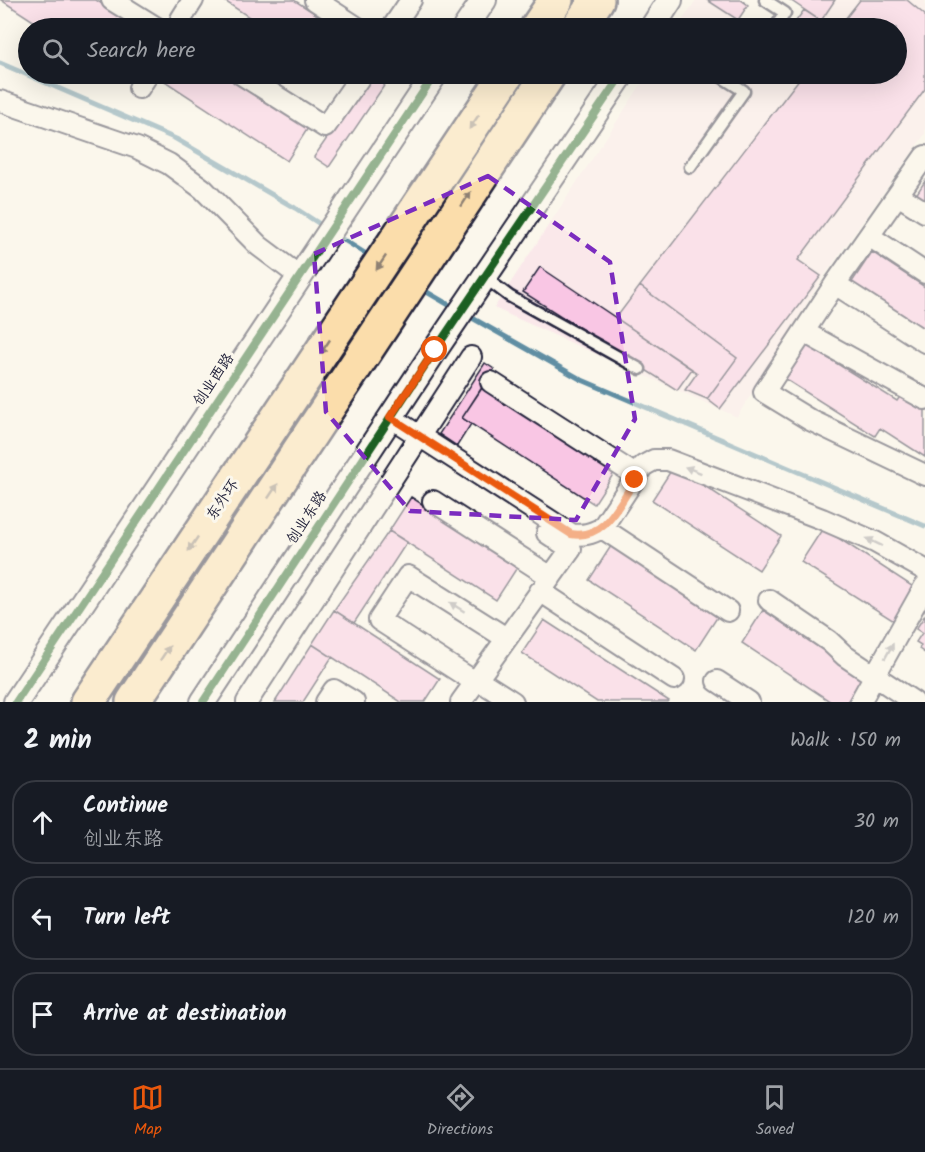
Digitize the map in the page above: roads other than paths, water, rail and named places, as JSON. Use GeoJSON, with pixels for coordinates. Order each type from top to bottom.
{"type":"FeatureCollection","features":[{"type":"Feature","properties":{"kind":"highway"},"geometry":{"type":"LineString","coordinates":[[544,18],[556,0]]}},
{"type":"Feature","properties":{"kind":"highway"},"geometry":{"type":"LineString","coordinates":[[585,18],[597,0]]}},
{"type":"Feature","properties":{"kind":"highway","name":"东外环"},"geometry":{"type":"LineString","coordinates":[[88,702],[500,84]]}},
{"type":"Feature","properties":{"kind":"highway"},"geometry":{"type":"LineString","coordinates":[[133,702],[542,84]]}},
{"type":"Feature","properties":{"kind":"street"},"geometry":{"type":"LineString","coordinates":[[112,0],[141,18]]}},
{"type":"Feature","properties":{"kind":"street"},"geometry":{"type":"LineString","coordinates":[[182,18],[194,0]]}},
{"type":"Feature","properties":{"kind":"street"},"geometry":{"type":"LineString","coordinates":[[315,0],[343,18]]}},
{"type":"Feature","properties":{"kind":"street"},"geometry":{"type":"LineString","coordinates":[[399,18],[411,0]]}},
{"type":"Feature","properties":{"kind":"street"},"geometry":{"type":"LineString","coordinates":[[472,18],[484,0]]}},
{"type":"Feature","properties":{"kind":"street"},"geometry":{"type":"LineString","coordinates":[[658,18],[670,0]]}},
{"type":"Feature","properties":{"kind":"street"},"geometry":{"type":"LineString","coordinates":[[257,84],[325,127],[355,84]]}},
{"type":"Feature","properties":{"kind":"street","name":"创业西路"},"geometry":{"type":"LineString","coordinates":[[16,702],[428,84]]}},
{"type":"Feature","properties":{"kind":"street"},"geometry":{"type":"LineString","coordinates":[[483,279],[615,84]]}},
{"type":"Feature","properties":{"kind":"street"},"geometry":{"type":"LineString","coordinates":[[0,101],[137,148],[169,164],[203,189],[260,246],[299,276]]}},
{"type":"Feature","properties":{"kind":"street"},"geometry":{"type":"LineString","coordinates":[[925,156],[835,284],[764,392],[810,420],[925,475]]}},
{"type":"Feature","properties":{"kind":"street"},"geometry":{"type":"LineString","coordinates":[[898,195],[925,212]]}},
{"type":"Feature","properties":{"kind":"street"},"geometry":{"type":"LineString","coordinates":[[869,236],[925,273]]}},
{"type":"Feature","properties":{"kind":"street","name":"创业东路"},"geometry":{"type":"LineString","coordinates":[[202,702],[483,279]]}},
{"type":"Feature","properties":{"kind":"street"},"geometry":{"type":"LineString","coordinates":[[835,284],[925,342]]}},
{"type":"Feature","properties":{"kind":"street"},"geometry":{"type":"LineString","coordinates":[[804,332],[925,399]]}},
{"type":"Feature","properties":{"kind":"street"},"geometry":{"type":"LineString","coordinates":[[247,702],[471,357]]}},
{"type":"Feature","properties":{"kind":"street"},"geometry":{"type":"LineString","coordinates":[[491,382],[638,476]]}},
{"type":"Feature","properties":{"kind":"street"},"geometry":{"type":"LineString","coordinates":[[386,423],[571,534],[576,543]]}},
{"type":"Feature","properties":{"kind":"street"},"geometry":{"type":"LineString","coordinates":[[461,702],[576,543],[602,528],[644,466],[654,460],[668,460],[822,519],[875,542],[925,570]]}},
{"type":"Feature","properties":{"kind":"street"},"geometry":{"type":"LineString","coordinates":[[433,501],[674,680]]}},
{"type":"Feature","properties":{"kind":"street"},"geometry":{"type":"LineString","coordinates":[[602,528],[728,611]]}},
{"type":"Feature","properties":{"kind":"street"},"geometry":{"type":"LineString","coordinates":[[506,638],[408,576],[379,620],[513,702]]}},
{"type":"Feature","properties":{"kind":"street"},"geometry":{"type":"LineString","coordinates":[[860,702],[925,586]]}},
{"type":"Feature","properties":{"kind":"street"},"geometry":{"type":"LineString","coordinates":[[768,600],[829,641],[845,656],[914,702]]}},
{"type":"Feature","properties":{"kind":"street"},"geometry":{"type":"LineString","coordinates":[[717,681],[749,702]]}},
{"type":"Feature","properties":{"kind":"street"},"geometry":{"type":"LineString","coordinates":[[326,702],[334,690],[354,702]]}},
{"type":"Feature","properties":{"kind":"lane"},"geometry":{"type":"LineString","coordinates":[[765,0],[785,13],[782,18]]}},
{"type":"Feature","properties":{"kind":"lane"},"geometry":{"type":"LineString","coordinates":[[690,167],[744,91],[733,84]]}},
{"type":"Feature","properties":{"kind":"lane"},"geometry":{"type":"LineString","coordinates":[[483,279],[509,296],[640,369]]}},
{"type":"Feature","properties":{"kind":"waterway"},"geometry":{"type":"LineString","coordinates":[[0,63],[18,71]]}},
{"type":"Feature","properties":{"kind":"waterway"},"geometry":{"type":"LineString","coordinates":[[49,84],[176,139],[326,228]]}},
{"type":"Feature","properties":{"kind":"waterway"},"geometry":{"type":"LineString","coordinates":[[336,235],[371,257]]}},
{"type":"Feature","properties":{"kind":"waterway"},"geometry":{"type":"LineString","coordinates":[[420,288],[456,309]]}},
{"type":"Feature","properties":{"kind":"waterway"},"geometry":{"type":"LineString","coordinates":[[467,315],[582,380],[925,526]]}}]}
